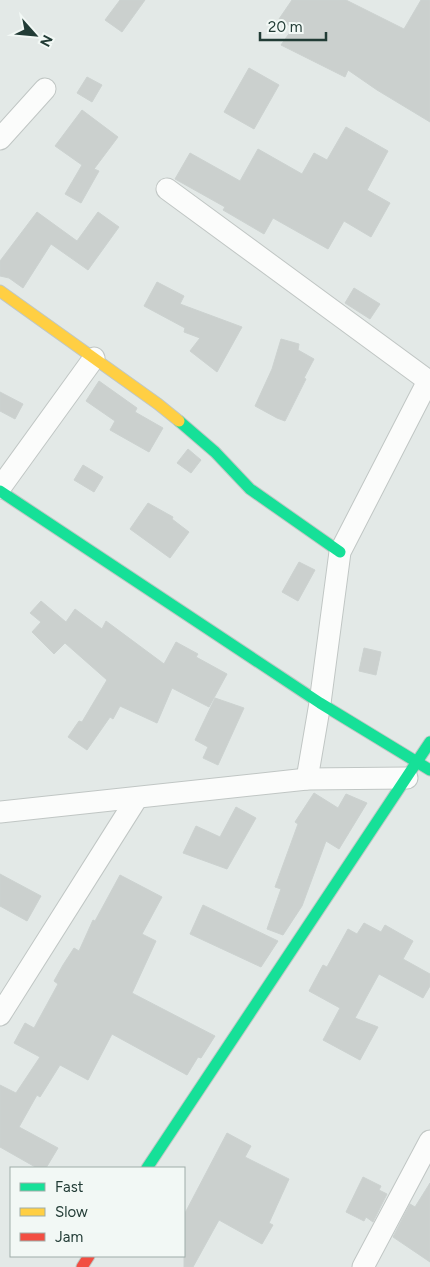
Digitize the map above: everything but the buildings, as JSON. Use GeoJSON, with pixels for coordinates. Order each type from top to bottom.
{"type":"FeatureCollection","features":[{"type":"Feature","properties":{"kind":"street"},"geometry":{"type":"LineString","coordinates":[[0,139],[46,89]]}},
{"type":"Feature","properties":{"kind":"street"},"geometry":{"type":"LineString","coordinates":[[167,189],[429,382],[340,552],[320,703],[307,779]]}},
{"type":"Feature","properties":{"kind":"street"},"geometry":{"type":"LineString","coordinates":[[0,290],[158,404],[215,452],[250,489],[340,552]]}},
{"type":"Feature","properties":{"kind":"street"},"geometry":{"type":"LineString","coordinates":[[94,358],[0,489],[320,703],[412,770]]}},
{"type":"Feature","properties":{"kind":"street"},"geometry":{"type":"LineString","coordinates":[[148,1167],[430,742]]}},
{"type":"Feature","properties":{"kind":"street"},"geometry":{"type":"LineString","coordinates":[[0,812],[307,779],[430,770]]}},
{"type":"Feature","properties":{"kind":"street"},"geometry":{"type":"LineString","coordinates":[[0,1014],[137,798]]}},
{"type":"Feature","properties":{"kind":"street"},"geometry":{"type":"LineString","coordinates":[[363,1267],[430,1141]]}},
{"type":"Feature","properties":{"kind":"traffic: fast"},"geometry":{"type":"LineString","coordinates":[[179,421],[215,452],[250,489],[340,552]]}},
{"type":"Feature","properties":{"kind":"traffic: fast"},"geometry":{"type":"LineString","coordinates":[[0,491],[320,703],[430,770]]}},
{"type":"Feature","properties":{"kind":"traffic: fast"},"geometry":{"type":"LineString","coordinates":[[148,1167],[430,742]]}},
{"type":"Feature","properties":{"kind":"traffic: slow"},"geometry":{"type":"LineString","coordinates":[[0,291],[179,421]]}},
{"type":"Feature","properties":{"kind":"traffic: jam"},"geometry":{"type":"LineString","coordinates":[[82,1267],[88,1257]]}}]}
